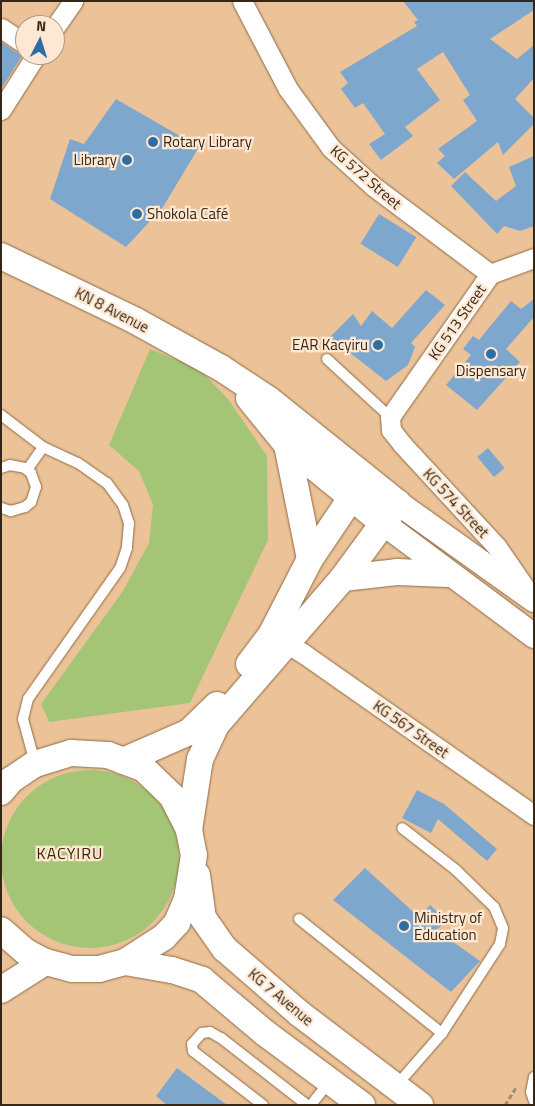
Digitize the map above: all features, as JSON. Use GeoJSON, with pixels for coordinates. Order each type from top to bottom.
{"type":"FeatureCollection","features":[{"type":"Feature","properties":{"kind":"main road","name":"KN 8 Avenue"},"geometry":{"type":"LineString","coordinates":[[1,256],[134,320],[221,368],[268,399],[357,489]]}},
{"type":"Feature","properties":{"kind":"main road","name":"KN 8 Avenue"},"geometry":{"type":"LineString","coordinates":[[221,368],[287,445],[357,489]]}},
{"type":"Feature","properties":{"kind":"main road"},"geometry":{"type":"LineString","coordinates":[[287,445],[310,559]]}},
{"type":"Feature","properties":{"kind":"main road"},"geometry":{"type":"LineString","coordinates":[[123,761],[189,732],[279,640],[343,578],[390,513],[357,489],[310,559],[279,640],[204,745],[189,830]]}},
{"type":"Feature","properties":{"kind":"main road"},"geometry":{"type":"LineString","coordinates":[[343,578],[397,572],[447,574]]}},
{"type":"Feature","properties":{"kind":"main road"},"geometry":{"type":"LineString","coordinates":[[1,792],[11,780],[35,764],[71,753],[108,755],[144,770],[172,796],[189,830]]}},
{"type":"Feature","properties":{"kind":"main road","name":"KG 7 Avenue"},"geometry":{"type":"LineString","coordinates":[[189,830],[203,918],[224,949],[300,1014],[420,1105]]}},
{"type":"Feature","properties":{"kind":"main road"},"geometry":{"type":"LineString","coordinates":[[1,930],[26,952],[45,962],[81,969],[99,969],[125,962],[164,937],[177,923],[187,900],[194,855]]}},
{"type":"Feature","properties":{"kind":"main road"},"geometry":{"type":"LineString","coordinates":[[1,990],[45,962]]}},
{"type":"Feature","properties":{"kind":"main road"},"geometry":{"type":"LineString","coordinates":[[125,962],[172,970],[202,980],[362,1105]]}},
{"type":"Feature","properties":{"kind":"street"},"geometry":{"type":"LineString","coordinates":[[63,15],[73,1]]}},
{"type":"Feature","properties":{"kind":"street","name":"KG 572 Street"},"geometry":{"type":"LineString","coordinates":[[242,1],[288,89],[330,148],[373,186],[490,274]]}},
{"type":"Feature","properties":{"kind":"street"},"geometry":{"type":"LineString","coordinates":[[1,28],[15,37]]}},
{"type":"Feature","properties":{"kind":"street"},"geometry":{"type":"LineString","coordinates":[[1,110],[30,65]]}},
{"type":"Feature","properties":{"kind":"street","name":"KG 513 Street"},"geometry":{"type":"LineString","coordinates":[[393,411],[490,274],[534,258]]}},
{"type":"Feature","properties":{"kind":"street","name":"KG 574 Street"},"geometry":{"type":"LineString","coordinates":[[393,411],[391,430],[497,547],[534,600]]}},
{"type":"Feature","properties":{"kind":"street"},"geometry":{"type":"LineString","coordinates":[[390,513],[447,574],[534,636]]}},
{"type":"Feature","properties":{"kind":"street","name":"KG 574 Street"},"geometry":{"type":"LineString","coordinates":[[390,513],[534,600]]}},
{"type":"Feature","properties":{"kind":"street","name":"KG 567 Street"},"geometry":{"type":"LineString","coordinates":[[279,640],[534,815]]}},
{"type":"Feature","properties":{"kind":"lane"},"geometry":{"type":"LineString","coordinates":[[327,359],[393,411]]}},
{"type":"Feature","properties":{"kind":"lane"},"geometry":{"type":"LineString","coordinates":[[1,416],[43,447],[78,463],[107,483],[123,505],[129,523],[127,548],[120,568],[28,699],[23,724],[35,764]]}},
{"type":"Feature","properties":{"kind":"lane"},"geometry":{"type":"LineString","coordinates":[[28,470],[43,447]]}},
{"type":"Feature","properties":{"kind":"lane"},"geometry":{"type":"LineString","coordinates":[[1,468],[18,465],[28,470],[36,488],[31,502],[19,510],[1,508]]}},
{"type":"Feature","properties":{"kind":"lane"},"geometry":{"type":"LineString","coordinates":[[395,1087],[442,1033],[500,944],[503,928],[494,907],[456,870],[402,828]]}},
{"type":"Feature","properties":{"kind":"lane"},"geometry":{"type":"LineString","coordinates":[[299,919],[442,1033]]}},
{"type":"Feature","properties":{"kind":"lane"},"geometry":{"type":"LineString","coordinates":[[263,1105],[193,1051],[192,1044],[202,1034],[210,1032],[221,1038],[307,1105]]}},
{"type":"Feature","properties":{"kind":"lane"},"geometry":{"type":"LineString","coordinates":[[534,1077],[534,1100]]}},
{"type":"Feature","properties":{"kind":"lane"},"geometry":{"type":"LineString","coordinates":[[311,1105],[329,1081]]}},
{"type":"Feature","properties":{"kind":"green space"},"geometry":{"type":"Polygon","coordinates":[[[150,349],[199,369],[228,399],[267,456],[268,540],[190,703],[49,722],[41,704],[123,591],[149,543],[153,505],[139,471],[109,445],[150,349]]]}},
{"type":"Feature","properties":{"kind":"green space"},"geometry":{"type":"Polygon","coordinates":[[[90,770],[124,777],[139,785],[153,796],[164,810],[172,825],[179,859],[172,893],[164,908],[153,922],[139,933],[124,941],[90,948],[56,941],[41,933],[27,922],[16,908],[8,893],[1,859],[8,825],[16,810],[27,796],[41,785],[56,777],[90,770]]]}},
{"type":"Feature","properties":{"kind":"building"},"geometry":{"type":"Polygon","coordinates":[[[403,1],[534,1],[534,10],[490,39],[517,59],[534,45],[534,78],[515,99],[534,118],[534,124],[503,155],[498,142],[454,179],[437,163],[445,156],[438,149],[477,121],[463,100],[470,95],[443,52],[417,69],[440,100],[405,127],[413,136],[381,160],[369,144],[385,134],[363,103],[355,108],[341,89],[348,83],[340,72],[417,26],[414,22],[418,20],[403,1]]]}},
{"type":"Feature","properties":{"kind":"building"},"geometry":{"type":"Polygon","coordinates":[[[1,42],[15,51],[16,65],[1,89],[1,42]]]}},
{"type":"Feature","properties":{"kind":"building","name":"Library"},"geometry":{"type":"Polygon","coordinates":[[[116,99],[199,147],[163,207],[126,247],[50,199],[70,139],[84,144],[116,99]]]}},
{"type":"Feature","properties":{"kind":"building"},"geometry":{"type":"Polygon","coordinates":[[[534,156],[534,226],[520,231],[504,226],[497,234],[451,186],[465,172],[496,201],[516,186],[509,167],[534,156]]]}},
{"type":"Feature","properties":{"kind":"building"},"geometry":{"type":"Polygon","coordinates":[[[379,214],[416,237],[398,267],[360,244],[379,214]]]}},
{"type":"Feature","properties":{"kind":"building","name":"EAR Kacyiru"},"geometry":{"type":"Polygon","coordinates":[[[426,290],[445,305],[411,343],[415,347],[408,365],[386,381],[330,337],[353,314],[361,326],[372,311],[392,328],[426,290]]]}},
{"type":"Feature","properties":{"kind":"building"},"geometry":{"type":"Polygon","coordinates":[[[534,299],[534,317],[506,349],[520,362],[477,410],[446,385],[471,355],[463,349],[473,336],[479,340],[511,301],[521,309],[534,299]]]}},
{"type":"Feature","properties":{"kind":"building"},"geometry":{"type":"Polygon","coordinates":[[[488,448],[505,468],[494,477],[477,457],[488,448]]]}},
{"type":"Feature","properties":{"kind":"building"},"geometry":{"type":"Polygon","coordinates":[[[417,790],[444,804],[497,849],[487,861],[438,819],[431,833],[402,818],[417,790]]]}},
{"type":"Feature","properties":{"kind":"building","name":"Ministry of Education"},"geometry":{"type":"Polygon","coordinates":[[[365,868],[419,917],[430,905],[447,921],[436,930],[480,961],[451,992],[333,900],[365,868]]]}},
{"type":"Feature","properties":{"kind":"building"},"geometry":{"type":"Polygon","coordinates":[[[177,1068],[227,1105],[167,1105],[156,1096],[177,1068]]]}},
{"type":"Feature","properties":{"kind":"place","name":"Rotary Library"},"geometry":{"type":"Point","coordinates":[153,142]}},
{"type":"Feature","properties":{"kind":"place","name":"Library"},"geometry":{"type":"Point","coordinates":[127,160]}},
{"type":"Feature","properties":{"kind":"place","name":"Shokola Café"},"geometry":{"type":"Point","coordinates":[137,214]}},
{"type":"Feature","properties":{"kind":"place","name":"EAR Kacyiru"},"geometry":{"type":"Point","coordinates":[378,345]}},
{"type":"Feature","properties":{"kind":"place","name":"Dispensary"},"geometry":{"type":"Point","coordinates":[491,354]}},
{"type":"Feature","properties":{"kind":"place","name":"Ministry of Education"},"geometry":{"type":"Point","coordinates":[404,926]}},
{"type":"Feature","properties":{"kind":"district","name":"KACYIRU"},"geometry":{"type":"Point","coordinates":[70,853]}}]}
